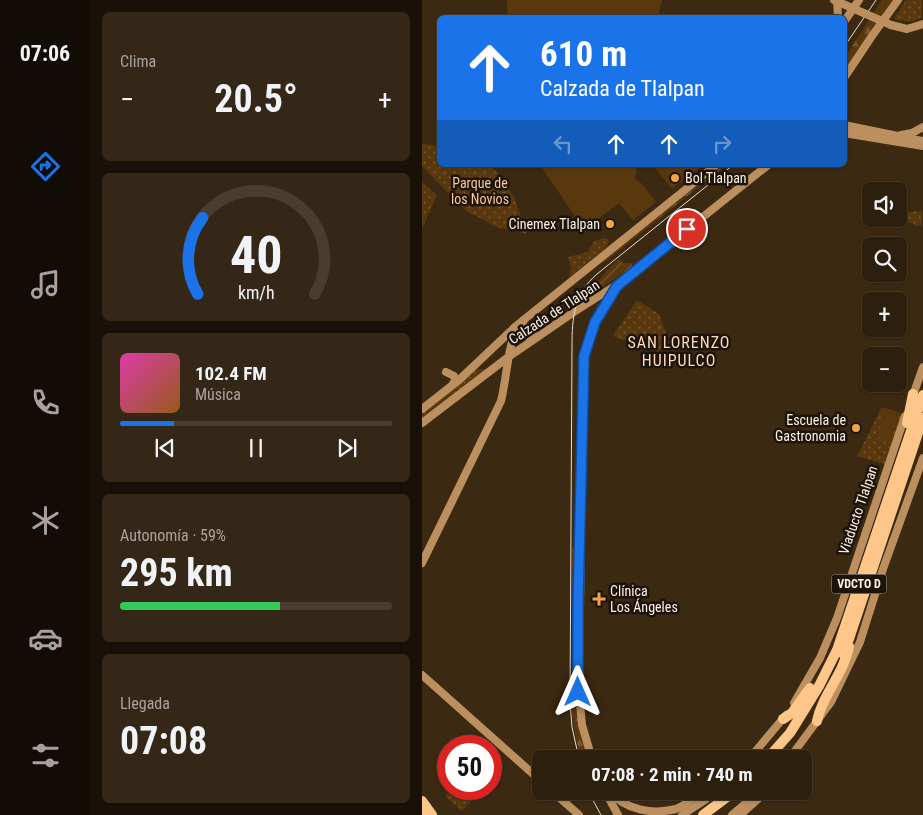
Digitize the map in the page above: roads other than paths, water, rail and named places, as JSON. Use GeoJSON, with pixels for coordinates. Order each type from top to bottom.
{"type":"FeatureCollection","features":[{"type":"Feature","properties":{"kind":"highway","name":"Viaducto Tlalpan"},"geometry":{"type":"LineString","coordinates":[[775,750],[790,733],[819,686],[837,650],[902,455],[918,395]]}},
{"type":"Feature","properties":{"kind":"highway","name":"VDCTO D"},"geometry":{"type":"LineString","coordinates":[[782,750],[794,735],[824,690],[849,638],[922,418]]}},
{"type":"Feature","properties":{"kind":"highway"},"geometry":{"type":"LineString","coordinates":[[905,469],[915,456],[922,438]]}},
{"type":"Feature","properties":{"kind":"highway"},"geometry":{"type":"LineString","coordinates":[[783,719],[792,712],[808,691],[846,624]]}},
{"type":"Feature","properties":{"kind":"highway"},"geometry":{"type":"LineString","coordinates":[[817,721],[845,660],[849,638]]}},
{"type":"Feature","properties":{"kind":"highway"},"geometry":{"type":"LineString","coordinates":[[422,799],[435,815]]}},
{"type":"Feature","properties":{"kind":"highway"},"geometry":{"type":"LineString","coordinates":[[703,815],[723,800]]}},
{"type":"Feature","properties":{"kind":"highway"},"geometry":{"type":"LineString","coordinates":[[712,815],[731,800]]}},
{"type":"Feature","properties":{"kind":"main road"},"geometry":{"type":"LineString","coordinates":[[836,0],[838,15]]}},
{"type":"Feature","properties":{"kind":"main road"},"geometry":{"type":"LineString","coordinates":[[836,0],[891,25],[908,29],[922,24]]}},
{"type":"Feature","properties":{"kind":"main road"},"geometry":{"type":"LineString","coordinates":[[847,18],[860,0]]}},
{"type":"Feature","properties":{"kind":"main road"},"geometry":{"type":"LineString","coordinates":[[847,74],[898,0]]}},
{"type":"Feature","properties":{"kind":"main road"},"geometry":{"type":"LineString","coordinates":[[847,125],[922,141]]}},
{"type":"Feature","properties":{"kind":"main road"},"geometry":{"type":"LineString","coordinates":[[894,135],[906,134],[922,127]]}},
{"type":"Feature","properties":{"kind":"main road"},"geometry":{"type":"LineString","coordinates":[[847,133],[922,146]]}},
{"type":"Feature","properties":{"kind":"main road","name":"Calzada de Tlalpan"},"geometry":{"type":"LineString","coordinates":[[422,409],[453,384],[516,326],[714,167]]}},
{"type":"Feature","properties":{"kind":"main road","name":"Calzada de Tlalpan"},"geometry":{"type":"LineString","coordinates":[[422,423],[509,363],[540,336],[574,312],[617,286],[766,167]]}},
{"type":"Feature","properties":{"kind":"main road"},"geometry":{"type":"LineString","coordinates":[[589,750],[582,725],[578,681],[583,362],[595,322],[617,286]]}},
{"type":"Feature","properties":{"kind":"main road"},"geometry":{"type":"LineString","coordinates":[[524,320],[522,327],[524,334],[531,337],[540,336]]}},
{"type":"Feature","properties":{"kind":"main road"},"geometry":{"type":"LineString","coordinates":[[422,563],[501,401],[509,363],[510,342],[516,326]]}},
{"type":"Feature","properties":{"kind":"main road","name":"Viaducto Tlalpan"},"geometry":{"type":"LineString","coordinates":[[757,750],[794,704],[820,658],[837,618],[918,395],[922,367]]}},
{"type":"Feature","properties":{"kind":"main road"},"geometry":{"type":"LineString","coordinates":[[446,372],[454,376],[453,384]]}},
{"type":"Feature","properties":{"kind":"main road"},"geometry":{"type":"LineString","coordinates":[[796,750],[831,702],[860,642],[883,569],[922,458]]}},
{"type":"Feature","properties":{"kind":"main road"},"geometry":{"type":"LineString","coordinates":[[422,675],[532,773]]}},
{"type":"Feature","properties":{"kind":"main road"},"geometry":{"type":"LineString","coordinates":[[562,800],[576,813]]}},
{"type":"Feature","properties":{"kind":"main road"},"geometry":{"type":"LineString","coordinates":[[611,800],[618,815]]}},
{"type":"Feature","properties":{"kind":"main road"},"geometry":{"type":"LineString","coordinates":[[618,800],[629,807],[655,814],[676,809],[689,800]]}},
{"type":"Feature","properties":{"kind":"main road"},"geometry":{"type":"LineString","coordinates":[[682,815],[705,800]]}},
{"type":"Feature","properties":{"kind":"main road"},"geometry":{"type":"LineString","coordinates":[[732,815],[750,800]]}},
{"type":"Feature","properties":{"kind":"main road"},"geometry":{"type":"LineString","coordinates":[[740,815],[757,800]]}},
{"type":"Feature","properties":{"kind":"tram line"},"geometry":{"type":"LineString","coordinates":[[847,43],[876,0]]}},
{"type":"Feature","properties":{"kind":"tram line"},"geometry":{"type":"LineString","coordinates":[[577,750],[572,727],[570,702],[572,335],[576,307],[583,290],[597,274],[731,167]]}},
{"type":"Feature","properties":{"kind":"tram line"},"geometry":{"type":"LineString","coordinates":[[593,800],[601,815]]}},
{"type":"Feature","properties":{"kind":"place","name":"Bol Tlalpan"},"geometry":{"type":"Point","coordinates":[675,178]}},
{"type":"Feature","properties":{"kind":"place","name":"Cinemex Tlalpan"},"geometry":{"type":"Point","coordinates":[610,224]}},
{"type":"Feature","properties":{"kind":"place","name":"Escuela de Gastronomia"},"geometry":{"type":"Point","coordinates":[856,428]}},
{"type":"Feature","properties":{"kind":"place","name":"Clínica Los Ángeles"},"geometry":{"type":"Point","coordinates":[599,599]}},
{"type":"Feature","properties":{"kind":"district","name":"SAN LORENZO HUIPULCO"},"geometry":{"type":"Point","coordinates":[679,351]}},
{"type":"Feature","properties":{"kind":"park label","name":"Parque de los Novios"},"geometry":{"type":"Point","coordinates":[480,192]}}]}
